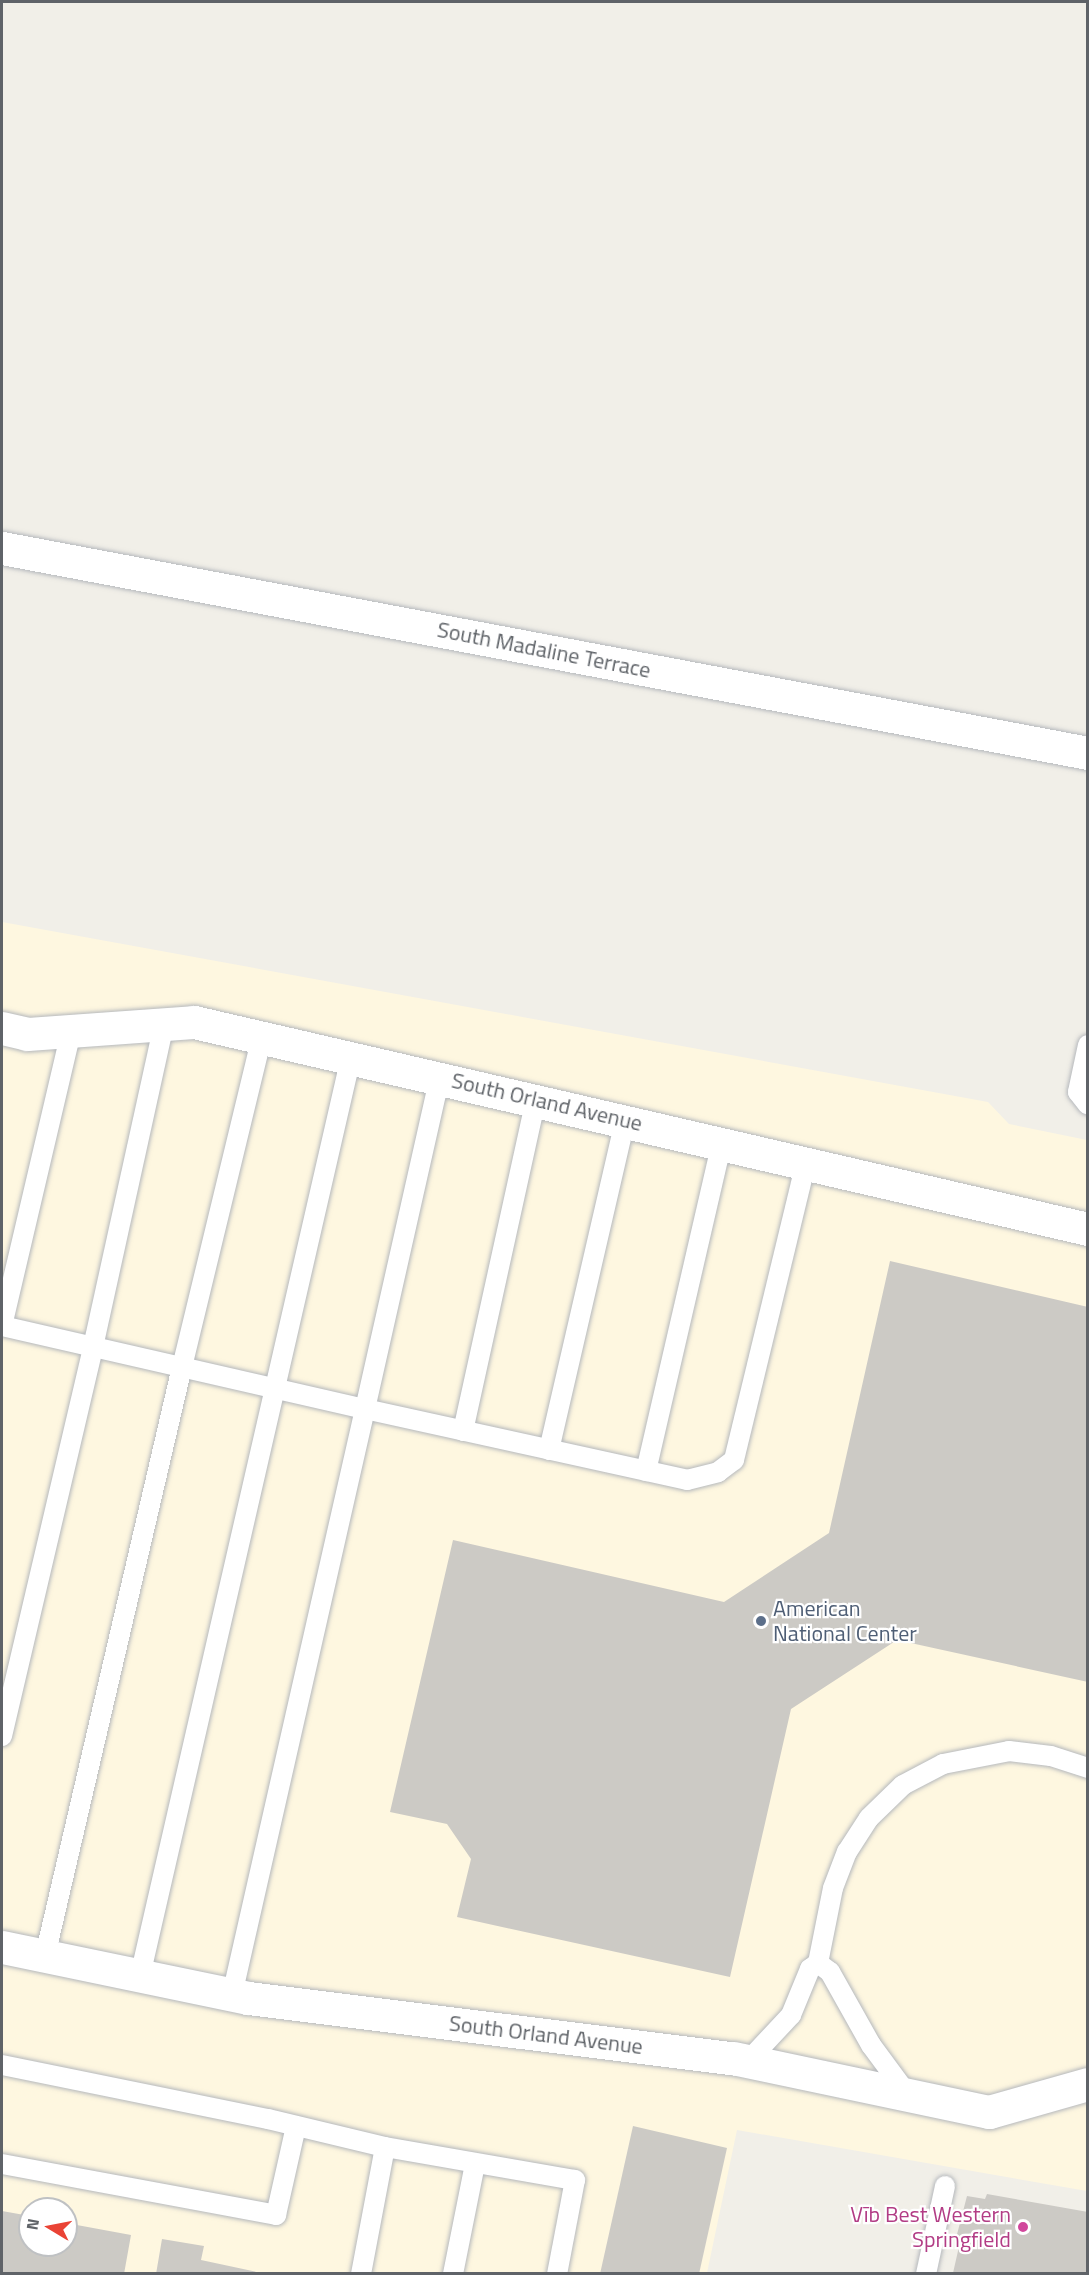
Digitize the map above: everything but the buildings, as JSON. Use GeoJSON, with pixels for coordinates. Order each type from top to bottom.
{"type":"FeatureCollection","features":[{"type":"Feature","properties":{"kind":"street","name":"South Madaline Terrace"},"geometry":{"type":"LineString","coordinates":[[2,548],[1088,753]]}},
{"type":"Feature","properties":{"kind":"street","name":"South Orland Avenue"},"geometry":{"type":"LineString","coordinates":[[2,1028],[27,1034],[194,1022],[440,1077],[1088,1229]]}},
{"type":"Feature","properties":{"kind":"street","name":"South Orland Avenue"},"geometry":{"type":"LineString","coordinates":[[2,1947],[232,1995],[748,2061],[989,2112],[1088,2084]]}},
{"type":"Feature","properties":{"kind":"lane"},"geometry":{"type":"LineString","coordinates":[[2,1736],[93,1347],[164,1024]]}},
{"type":"Feature","properties":{"kind":"lane"},"geometry":{"type":"LineString","coordinates":[[71,1031],[2,1326],[687,1480],[718,1472],[734,1460],[806,1163]]}},
{"type":"Feature","properties":{"kind":"lane"},"geometry":{"type":"LineString","coordinates":[[45,1956],[182,1367],[262,1037]]}},
{"type":"Feature","properties":{"kind":"lane"},"geometry":{"type":"LineString","coordinates":[[1088,1045],[1078,1092],[1088,1105]]}},
{"type":"Feature","properties":{"kind":"lane"},"geometry":{"type":"LineString","coordinates":[[140,1976],[351,1057]]}},
{"type":"Feature","properties":{"kind":"lane"},"geometry":{"type":"LineString","coordinates":[[232,1995],[440,1077]]}},
{"type":"Feature","properties":{"kind":"lane"},"geometry":{"type":"LineString","coordinates":[[463,1431],[536,1100]]}},
{"type":"Feature","properties":{"kind":"lane"},"geometry":{"type":"LineString","coordinates":[[549,1450],[625,1120]]}},
{"type":"Feature","properties":{"kind":"lane"},"geometry":{"type":"LineString","coordinates":[[646,1471],[722,1143]]}},
{"type":"Feature","properties":{"kind":"lane"},"geometry":{"type":"LineString","coordinates":[[748,2061],[791,2015],[810,1969],[818,1964],[833,1888],[847,1852],[869,1818],[903,1785],[943,1764],[1008,1751],[1051,1756],[1088,1768]]}},
{"type":"Feature","properties":{"kind":"lane"},"geometry":{"type":"LineString","coordinates":[[818,1964],[830,1972],[871,2045],[908,2095]]}},
{"type":"Feature","properties":{"kind":"lane"},"geometry":{"type":"LineString","coordinates":[[2,2065],[296,2126],[385,2147],[575,2180],[556,2274]]}},
{"type":"Feature","properties":{"kind":"lane"},"geometry":{"type":"LineString","coordinates":[[2,2164],[276,2215],[296,2126]]}},
{"type":"Feature","properties":{"kind":"lane"},"geometry":{"type":"LineString","coordinates":[[361,2274],[385,2147]]}},
{"type":"Feature","properties":{"kind":"lane"},"geometry":{"type":"LineString","coordinates":[[453,2274],[475,2164]]}},
{"type":"Feature","properties":{"kind":"lane"},"geometry":{"type":"LineString","coordinates":[[926,2274],[945,2186]]}},
{"type":"Feature","properties":{"kind":"shaded area"},"geometry":{"type":"Polygon","coordinates":[[[2,922],[988,1102],[1009,1124],[1087,1140],[1087,2191],[737,2130],[707,2273],[2,2273],[2,922]]]}},
{"type":"Feature","properties":{"kind":"place","name":"American National Center"},"geometry":{"type":"Point","coordinates":[761,1621]}},
{"type":"Feature","properties":{"kind":"place","name":"Vīb Best Western Springfield"},"geometry":{"type":"Point","coordinates":[1023,2227]}}]}
